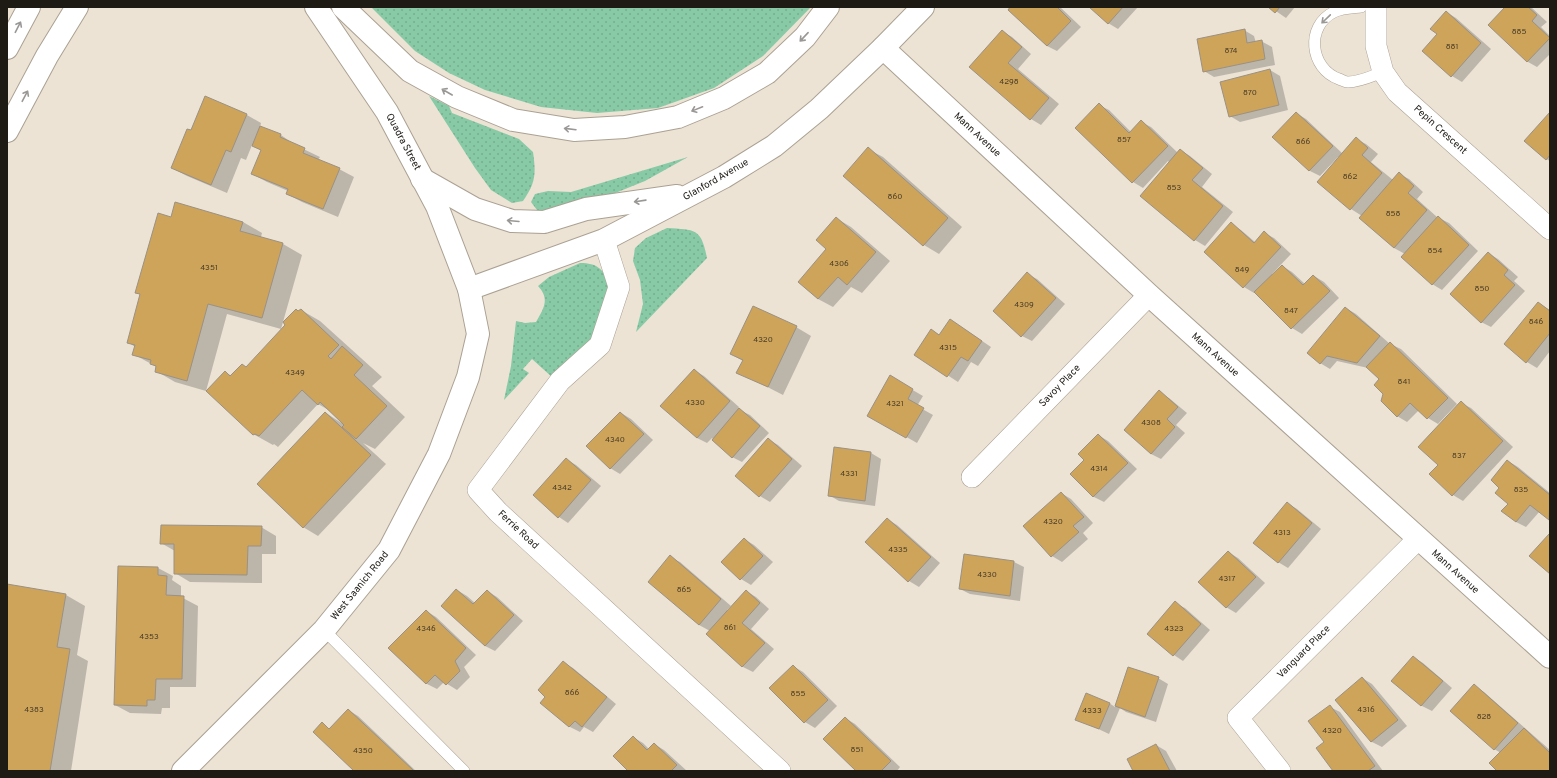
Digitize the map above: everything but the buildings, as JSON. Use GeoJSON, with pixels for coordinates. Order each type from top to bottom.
{"type":"FeatureCollection","features":[{"type":"Feature","properties":{"kind":"main road"},"geometry":{"type":"LineString","coordinates":[[7,48],[29,7]]}},
{"type":"Feature","properties":{"kind":"main road"},"geometry":{"type":"LineString","coordinates":[[7,131],[47,56],[77,7]]}},
{"type":"Feature","properties":{"kind":"main road","name":"Quadra Street"},"geometry":{"type":"LineString","coordinates":[[316,7],[387,112],[437,206],[469,289]]}},
{"type":"Feature","properties":{"kind":"main road"},"geometry":{"type":"LineString","coordinates":[[343,7],[410,71],[457,97],[513,120],[574,130],[625,127],[678,117],[724,98],[767,73],[805,37],[828,7]]}},
{"type":"Feature","properties":{"kind":"main road","name":"Glanford Avenue"},"geometry":{"type":"LineString","coordinates":[[469,289],[604,240],[724,177],[774,146],[819,109],[883,48],[923,7]]}},
{"type":"Feature","properties":{"kind":"main road","name":"Mann Avenue"},"geometry":{"type":"LineString","coordinates":[[883,48],[1149,295],[1550,657]]}},
{"type":"Feature","properties":{"kind":"main road"},"geometry":{"type":"LineString","coordinates":[[422,179],[475,209],[512,222],[544,222],[586,209],[693,194]]}},
{"type":"Feature","properties":{"kind":"main road","name":"West Saanich Road"},"geometry":{"type":"LineString","coordinates":[[183,771],[324,630],[390,550],[439,454],[468,377],[478,334],[469,289]]}},
{"type":"Feature","properties":{"kind":"street","name":"Pepin Crescent"},"geometry":{"type":"LineString","coordinates":[[1376,7],[1376,46],[1383,72],[1397,92],[1550,229]]}},
{"type":"Feature","properties":{"kind":"street","name":"Ferrie Road"},"geometry":{"type":"LineString","coordinates":[[604,240],[619,287],[600,345],[560,381],[478,490],[498,512],[780,771]]}},
{"type":"Feature","properties":{"kind":"street","name":"Savoy Place"},"geometry":{"type":"LineString","coordinates":[[972,477],[1149,295]]}},
{"type":"Feature","properties":{"kind":"street","name":"Vanguard Place"},"geometry":{"type":"LineString","coordinates":[[1280,771],[1238,718],[1418,539]]}},
{"type":"Feature","properties":{"kind":"lane"},"geometry":{"type":"LineString","coordinates":[[1361,7],[1348,8],[1334,12],[1322,22],[1315,36],[1314,52],[1321,66],[1332,77],[1347,82],[1362,80],[1383,72]]}},
{"type":"Feature","properties":{"kind":"lane"},"geometry":{"type":"LineString","coordinates":[[324,630],[464,771]]}},
{"type":"Feature","properties":{"kind":"green space"},"geometry":{"type":"Polygon","coordinates":[[[371,7],[811,7],[763,56],[714,88],[658,108],[597,113],[541,107],[485,90],[449,73],[415,51],[371,7]]]}},
{"type":"Feature","properties":{"kind":"green space"},"geometry":{"type":"Polygon","coordinates":[[[429,96],[449,106],[452,113],[519,139],[533,152],[535,172],[533,183],[523,201],[512,203],[491,190],[475,168],[429,96]]]}},
{"type":"Feature","properties":{"kind":"green space"},"geometry":{"type":"Polygon","coordinates":[[[688,157],[645,181],[593,202],[565,211],[537,210],[531,202],[535,194],[548,191],[571,192],[688,157]]]}},
{"type":"Feature","properties":{"kind":"green space"},"geometry":{"type":"Polygon","coordinates":[[[667,228],[685,229],[696,232],[705,248],[707,258],[636,332],[643,304],[640,280],[633,261],[635,248],[646,238],[667,228]]]}},
{"type":"Feature","properties":{"kind":"green space"},"geometry":{"type":"Polygon","coordinates":[[[580,263],[595,266],[611,282],[600,330],[553,378],[532,359],[523,369],[529,373],[504,400],[511,366],[516,321],[525,323],[536,322],[543,308],[545,299],[538,286],[549,277],[580,263]]]}}]}
